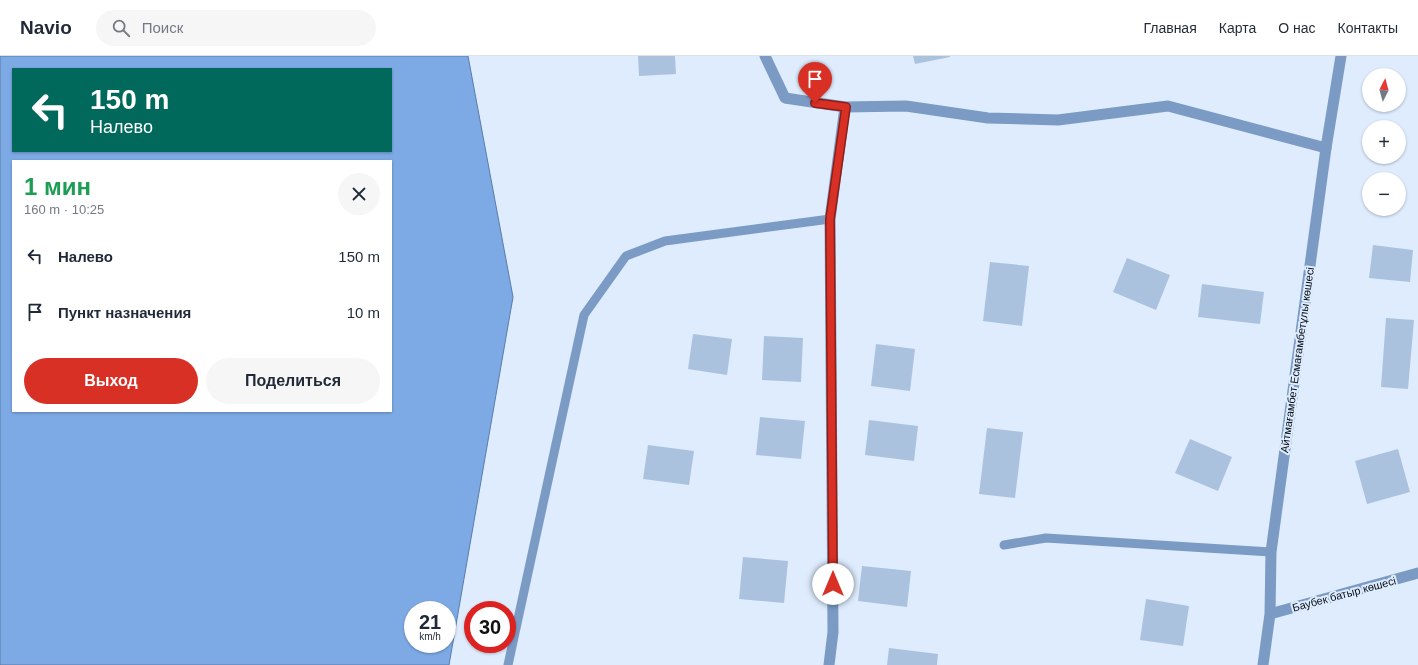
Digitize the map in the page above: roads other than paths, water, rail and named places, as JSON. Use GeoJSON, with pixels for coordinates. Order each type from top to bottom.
{"type":"FeatureCollection","features":[{"type":"Feature","properties":{"kind":"street"},"geometry":{"type":"LineString","coordinates":[[765,56],[785,98],[846,107],[906,106],[988,118],[1058,120],[1168,106],[1326,148]]}},
{"type":"Feature","properties":{"kind":"street","name":"Айтмағамбет Есмағамбетұлы көшесі"},"geometry":{"type":"LineString","coordinates":[[1263,665],[1270,614],[1271,552],[1326,148],[1341,56]]}},
{"type":"Feature","properties":{"kind":"street"},"geometry":{"type":"LineString","coordinates":[[829,665],[833,632],[830,219],[846,107]]}},
{"type":"Feature","properties":{"kind":"street","name":"Баубек батыр көшесі"},"geometry":{"type":"LineString","coordinates":[[1270,614],[1418,573]]}},
{"type":"Feature","properties":{"kind":"lane"},"geometry":{"type":"LineString","coordinates":[[508,665],[584,315],[621,262],[626,256],[666,241],[830,219]]}},
{"type":"Feature","properties":{"kind":"lane"},"geometry":{"type":"LineString","coordinates":[[1004,545],[1046,538],[1271,552]]}},
{"type":"Feature","properties":{"kind":"water"},"geometry":{"type":"Polygon","coordinates":[[[0,56],[468,56],[513,297],[456,625],[456,601],[404,601],[404,653],[451,653],[449,665],[0,665],[0,56]]]}}]}
